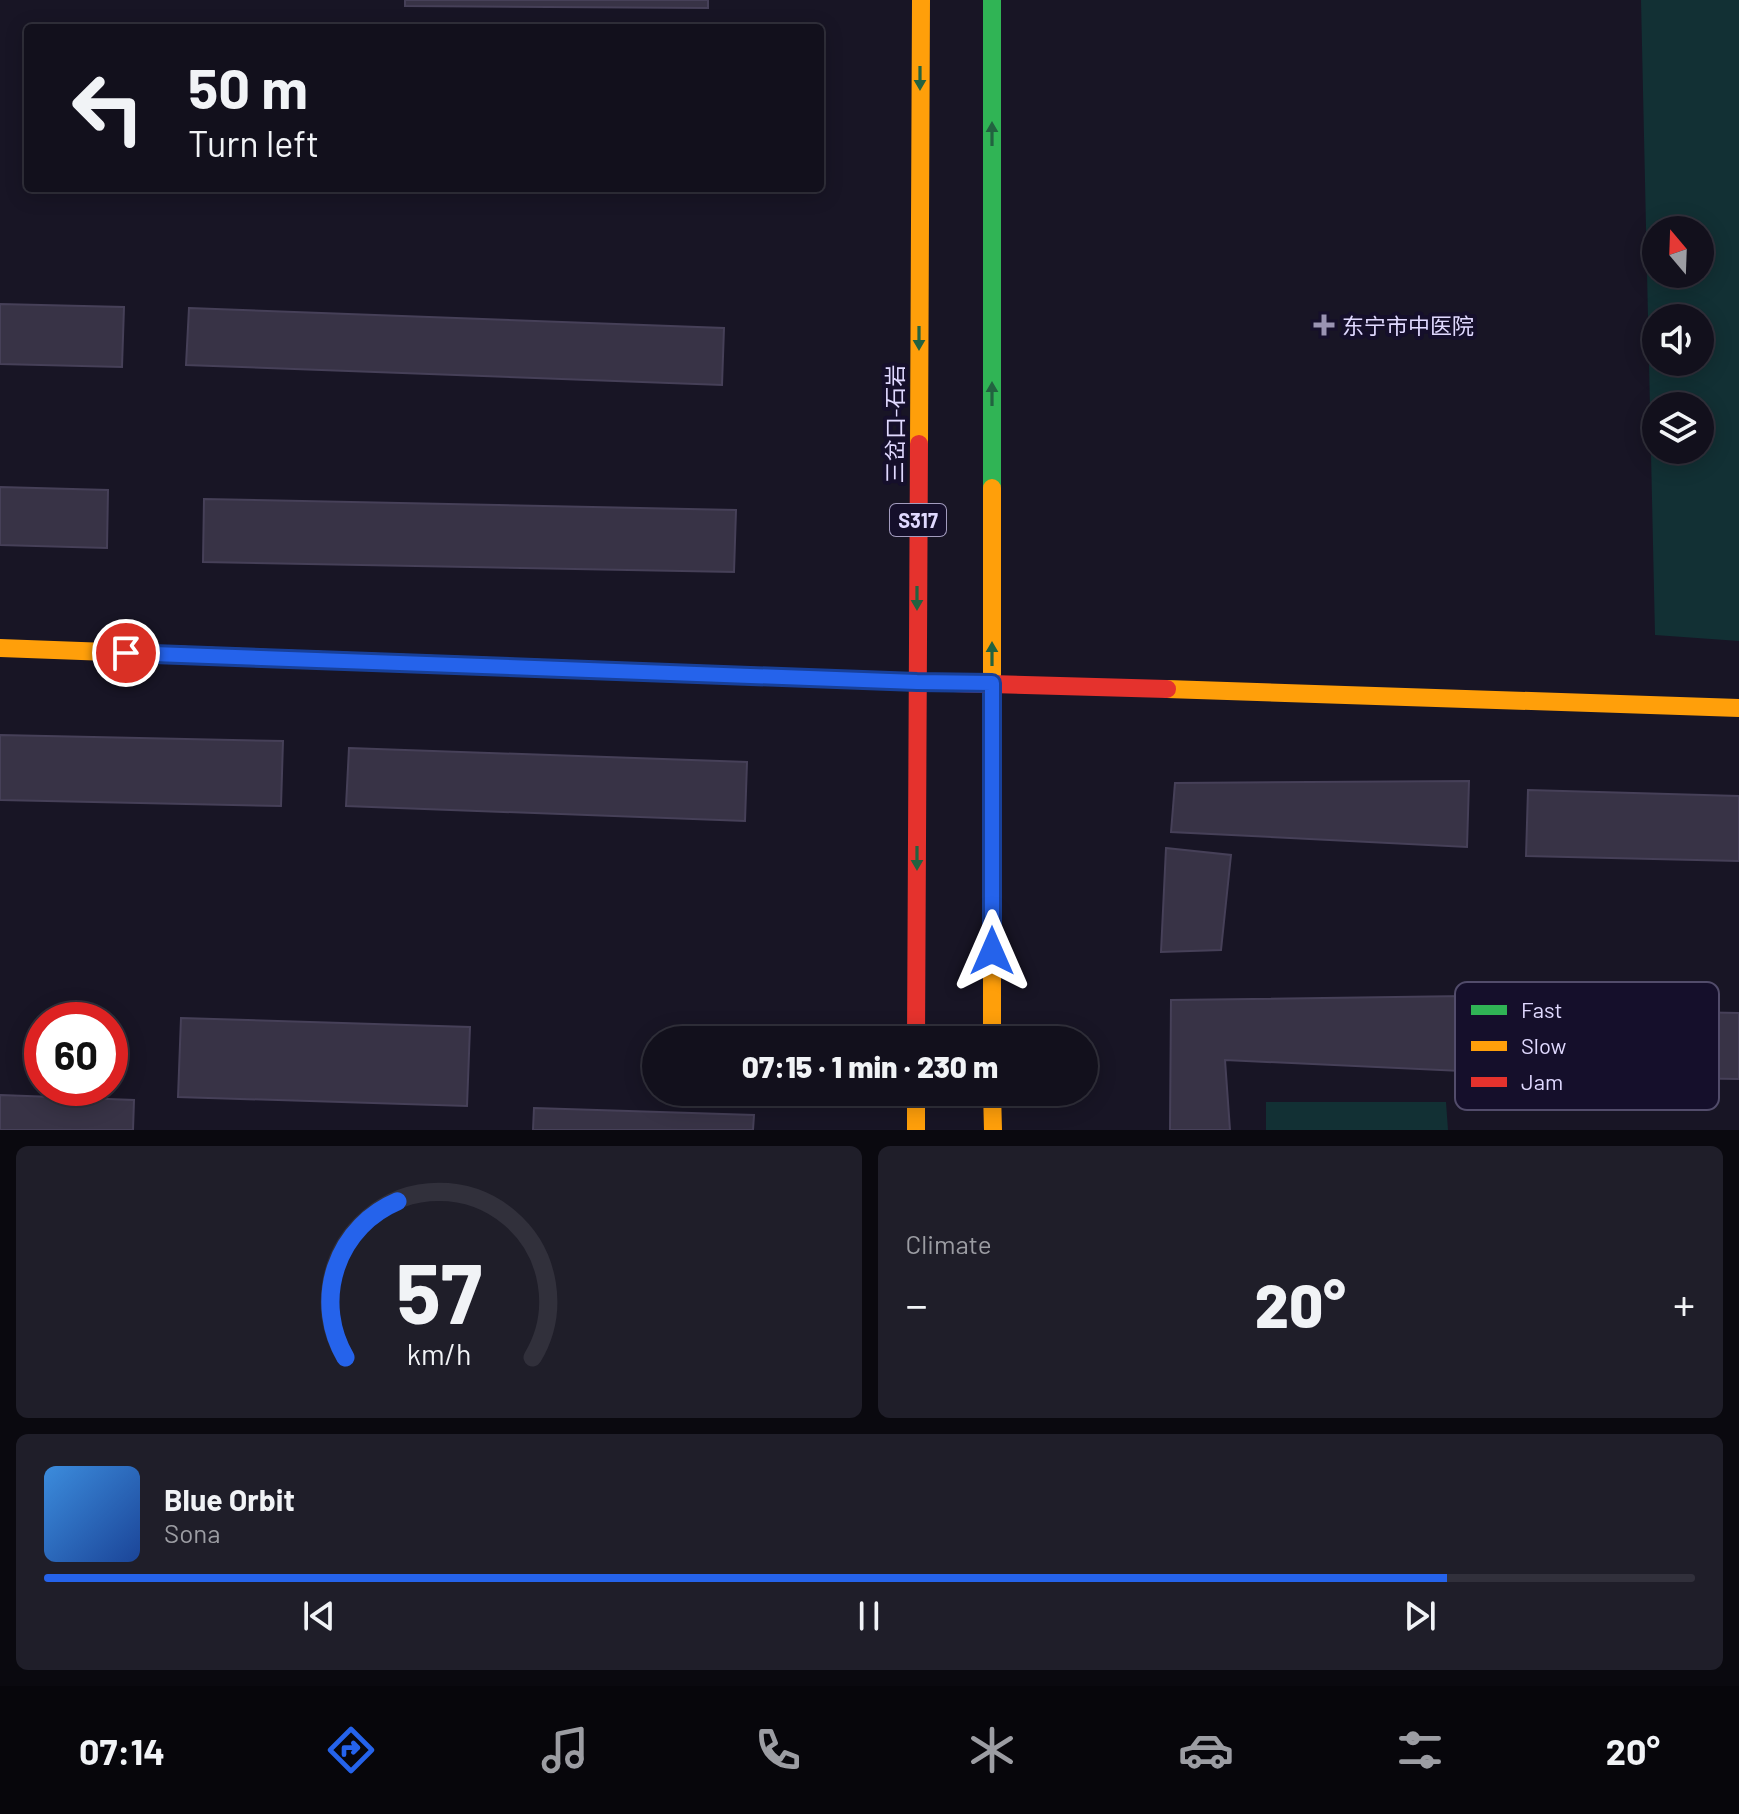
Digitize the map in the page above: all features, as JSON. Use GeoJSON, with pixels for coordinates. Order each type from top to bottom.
{"type":"FeatureCollection","features":[{"type":"Feature","properties":{"kind":"main road","name":"三岔口-石岩"},"geometry":{"type":"LineString","coordinates":[[916,1026],[921,0]]}},
{"type":"Feature","properties":{"kind":"main road"},"geometry":{"type":"LineString","coordinates":[[992,0],[992,1026]]}},
{"type":"Feature","properties":{"kind":"main road"},"geometry":{"type":"LineString","coordinates":[[0,648],[1739,708]]}},
{"type":"Feature","properties":{"kind":"main road"},"geometry":{"type":"LineString","coordinates":[[916,1106],[916,1130]]}},
{"type":"Feature","properties":{"kind":"main road"},"geometry":{"type":"LineString","coordinates":[[992,1106],[993,1130]]}},
{"type":"Feature","properties":{"kind":"green space"},"geometry":{"type":"Polygon","coordinates":[[[1641,0],[1739,0],[1739,641],[1655,635],[1651,464],[1714,464],[1714,392],[1650,392],[1649,376],[1714,376],[1714,304],[1648,304],[1647,288],[1714,288],[1714,216],[1646,216],[1641,0]]]}},
{"type":"Feature","properties":{"kind":"green space"},"geometry":{"type":"Polygon","coordinates":[[[1266,1102],[1446,1102],[1448,1130],[1266,1130],[1266,1102]]]}},
{"type":"Feature","properties":{"kind":"building"},"geometry":{"type":"Polygon","coordinates":[[[405,0],[708,0],[708,8],[405,6],[405,0]]]}},
{"type":"Feature","properties":{"kind":"building"},"geometry":{"type":"Polygon","coordinates":[[[0,304],[124,307],[122,367],[0,364],[0,304]]]}},
{"type":"Feature","properties":{"kind":"building"},"geometry":{"type":"Polygon","coordinates":[[[189,308],[724,328],[722,385],[186,365],[189,308]]]}},
{"type":"Feature","properties":{"kind":"building"},"geometry":{"type":"Polygon","coordinates":[[[0,487],[108,490],[107,548],[0,545],[0,487]]]}},
{"type":"Feature","properties":{"kind":"building"},"geometry":{"type":"Polygon","coordinates":[[[204,499],[736,510],[734,572],[203,562],[204,499]]]}},
{"type":"Feature","properties":{"kind":"building"},"geometry":{"type":"Polygon","coordinates":[[[0,735],[283,741],[281,806],[0,800],[0,735]]]}},
{"type":"Feature","properties":{"kind":"building"},"geometry":{"type":"Polygon","coordinates":[[[349,748],[747,762],[745,821],[346,806],[349,748]]]}},
{"type":"Feature","properties":{"kind":"building"},"geometry":{"type":"Polygon","coordinates":[[[1469,781],[1467,847],[1171,832],[1175,783],[1469,781]]]}},
{"type":"Feature","properties":{"kind":"building"},"geometry":{"type":"Polygon","coordinates":[[[1528,790],[1739,796],[1739,861],[1526,856],[1528,790]]]}},
{"type":"Feature","properties":{"kind":"building"},"geometry":{"type":"Polygon","coordinates":[[[1166,848],[1231,855],[1221,950],[1161,952],[1166,848]]]}},
{"type":"Feature","properties":{"kind":"building"},"geometry":{"type":"Polygon","coordinates":[[[1455,996],[1455,1071],[1225,1060],[1230,1130],[1170,1130],[1171,1000],[1455,996]]]}},
{"type":"Feature","properties":{"kind":"building"},"geometry":{"type":"Polygon","coordinates":[[[1719,1013],[1739,1013],[1739,1079],[1719,1079],[1719,1013]]]}},
{"type":"Feature","properties":{"kind":"building"},"geometry":{"type":"Polygon","coordinates":[[[181,1018],[470,1027],[467,1106],[178,1097],[181,1018]]]}},
{"type":"Feature","properties":{"kind":"building"},"geometry":{"type":"Polygon","coordinates":[[[0,1095],[24,1096],[24,1106],[128,1106],[128,1100],[134,1100],[133,1130],[0,1130],[0,1095]]]}},
{"type":"Feature","properties":{"kind":"building"},"geometry":{"type":"Polygon","coordinates":[[[534,1108],[754,1115],[753,1130],[533,1130],[534,1108]]]}},
{"type":"Feature","properties":{"kind":"traffic: fast"},"geometry":{"type":"LineString","coordinates":[[992,0],[992,488]]}},
{"type":"Feature","properties":{"kind":"traffic: slow"},"geometry":{"type":"LineString","coordinates":[[919,444],[921,0]]}},
{"type":"Feature","properties":{"kind":"traffic: slow"},"geometry":{"type":"LineString","coordinates":[[992,488],[992,1026]]}},
{"type":"Feature","properties":{"kind":"traffic: slow"},"geometry":{"type":"LineString","coordinates":[[0,648],[568,669]]}},
{"type":"Feature","properties":{"kind":"traffic: slow"},"geometry":{"type":"LineString","coordinates":[[1167,689],[1739,708]]}},
{"type":"Feature","properties":{"kind":"traffic: slow"},"geometry":{"type":"LineString","coordinates":[[916,1106],[916,1130]]}},
{"type":"Feature","properties":{"kind":"traffic: slow"},"geometry":{"type":"LineString","coordinates":[[992,1106],[993,1130]]}},
{"type":"Feature","properties":{"kind":"traffic: jam"},"geometry":{"type":"LineString","coordinates":[[916,1026],[919,444]]}},
{"type":"Feature","properties":{"kind":"traffic: jam"},"geometry":{"type":"LineString","coordinates":[[568,669],[1167,689]]}},
{"type":"Feature","properties":{"kind":"place","name":"东宁市中医院"},"geometry":{"type":"Point","coordinates":[1324,325]}},
{"type":"Feature","properties":{"kind":"route"},"geometry":{"type":"LineString","coordinates":[[126,653],[992,683],[992,951]]}}]}
